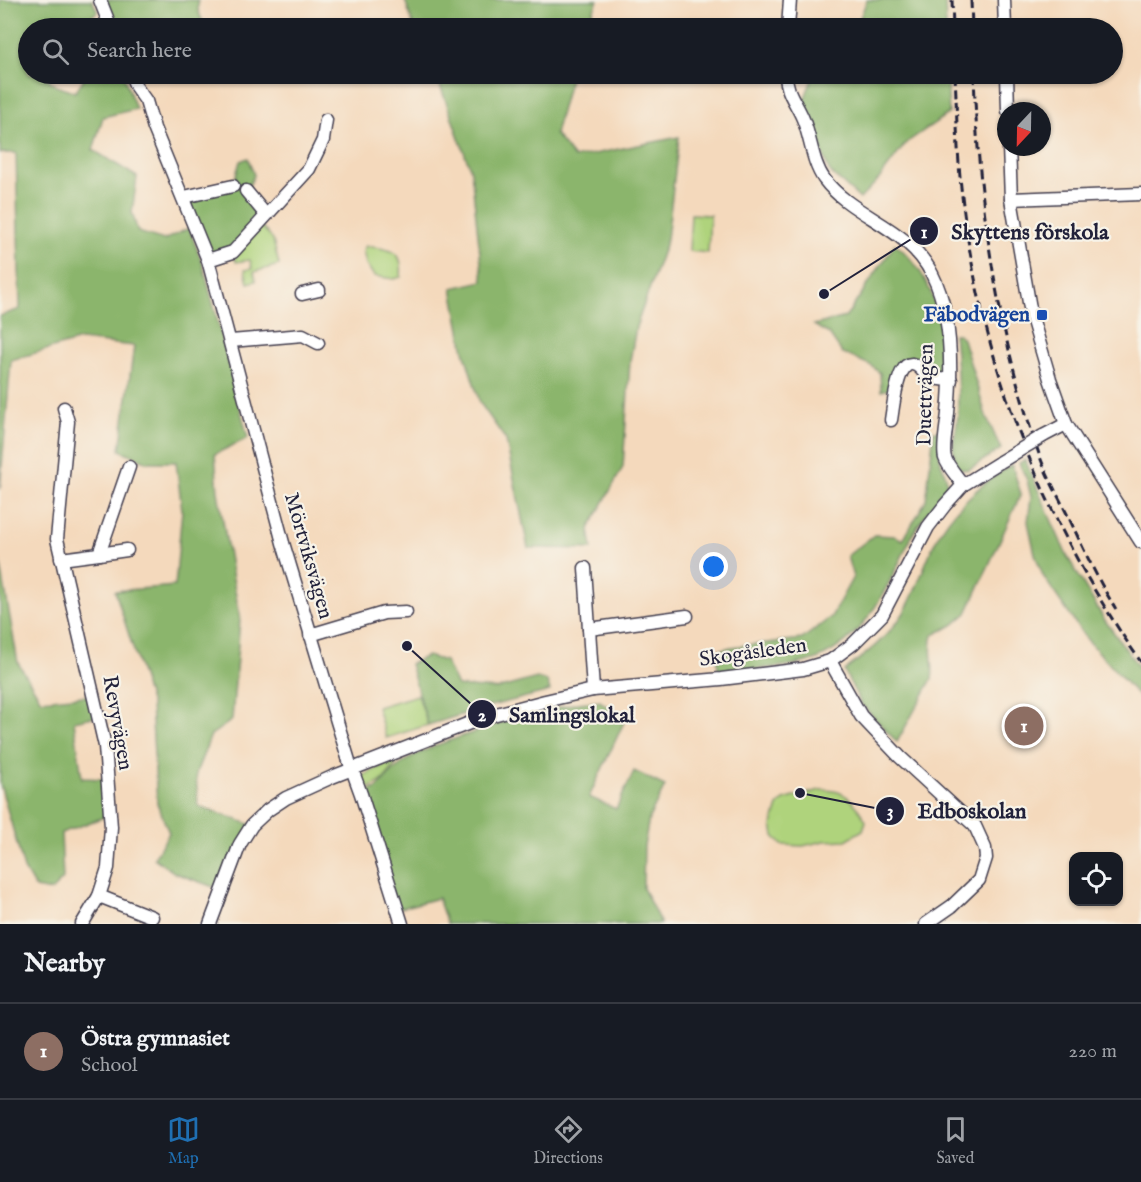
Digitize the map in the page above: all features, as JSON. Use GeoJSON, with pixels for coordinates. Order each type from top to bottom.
{"type":"FeatureCollection","features":[{"type":"Feature","properties":{"kind":"street"},"geometry":{"type":"LineString","coordinates":[[99,0],[107,18]]}},
{"type":"Feature","properties":{"kind":"street"},"geometry":{"type":"LineString","coordinates":[[789,18],[790,0]]}},
{"type":"Feature","properties":{"kind":"street"},"geometry":{"type":"LineString","coordinates":[[1004,0],[1005,18]]}},
{"type":"Feature","properties":{"kind":"street","name":"Mörtviksvägen"},"geometry":{"type":"LineString","coordinates":[[135,84],[146,100],[154,128],[208,260],[282,543],[351,770],[361,794],[402,924]]}},
{"type":"Feature","properties":{"kind":"street","name":"Duettvägen"},"geometry":{"type":"LineString","coordinates":[[786,84],[803,120],[823,178],[834,190],[910,243],[925,261],[933,276],[946,322],[951,380],[945,458],[963,485]]}},
{"type":"Feature","properties":{"kind":"street"},"geometry":{"type":"LineString","coordinates":[[1007,84],[1008,102]]}},
{"type":"Feature","properties":{"kind":"street"},"geometry":{"type":"LineString","coordinates":[[208,260],[233,252],[309,169],[323,140],[326,120]]}},
{"type":"Feature","properties":{"kind":"street"},"geometry":{"type":"LineString","coordinates":[[1009,156],[1011,199],[1031,314],[1050,379],[1066,424],[1141,540]]}},
{"type":"Feature","properties":{"kind":"street"},"geometry":{"type":"LineString","coordinates":[[184,197],[233,186]]}},
{"type":"Feature","properties":{"kind":"street"},"geometry":{"type":"LineString","coordinates":[[246,191],[266,215]]}},
{"type":"Feature","properties":{"kind":"street"},"geometry":{"type":"LineString","coordinates":[[1011,199],[1141,194]]}},
{"type":"Feature","properties":{"kind":"street"},"geometry":{"type":"LineString","coordinates":[[302,294],[319,290]]}},
{"type":"Feature","properties":{"kind":"street"},"geometry":{"type":"LineString","coordinates":[[231,341],[303,335],[318,343]]}},
{"type":"Feature","properties":{"kind":"street"},"geometry":{"type":"LineString","coordinates":[[891,420],[896,381],[900,371],[908,365],[922,370],[928,378],[951,380]]}},
{"type":"Feature","properties":{"kind":"street","name":"Revyvägen"},"geometry":{"type":"LineString","coordinates":[[64,408],[69,422],[57,538],[105,746],[111,827],[108,868],[99,896],[82,924]]}},
{"type":"Feature","properties":{"kind":"street","name":"Skogåsleden"},"geometry":{"type":"LineString","coordinates":[[210,924],[240,844],[252,825],[286,798],[351,770],[485,717],[593,690],[721,680],[803,669],[830,661],[854,644],[882,615],[928,527],[963,485],[1066,424]]}},
{"type":"Feature","properties":{"kind":"street"},"geometry":{"type":"LineString","coordinates":[[99,554],[129,467]]}},
{"type":"Feature","properties":{"kind":"street"},"geometry":{"type":"LineString","coordinates":[[61,559],[127,550]]}},
{"type":"Feature","properties":{"kind":"street"},"geometry":{"type":"LineString","coordinates":[[585,568],[593,690]]}},
{"type":"Feature","properties":{"kind":"street"},"geometry":{"type":"LineString","coordinates":[[310,635],[384,613],[406,612]]}},
{"type":"Feature","properties":{"kind":"street"},"geometry":{"type":"LineString","coordinates":[[589,629],[687,616]]}},
{"type":"Feature","properties":{"kind":"street"},"geometry":{"type":"LineString","coordinates":[[830,661],[861,716],[900,757],[975,826],[985,848],[986,858],[979,880],[952,906],[926,924]]}},
{"type":"Feature","properties":{"kind":"street"},"geometry":{"type":"LineString","coordinates":[[99,896],[152,917]]}},
{"type":"Feature","properties":{"kind":"green space"},"geometry":{"type":"Polygon","coordinates":[[[0,0],[92,0],[98,12],[88,18],[18,18],[18,84],[54,84],[75,92],[80,84],[127,84],[136,109],[103,117],[93,150],[137,177],[132,213],[138,232],[164,240],[189,228],[203,265],[248,438],[215,454],[218,492],[240,619],[232,720],[211,735],[196,773],[198,806],[252,825],[222,890],[175,873],[154,858],[169,833],[157,803],[151,705],[115,591],[175,586],[182,510],[176,462],[148,462],[120,450],[134,346],[80,340],[11,360],[0,490],[0,316],[20,309],[16,153],[0,153],[0,0]]]}},
{"type":"Feature","properties":{"kind":"green space"},"geometry":{"type":"Polygon","coordinates":[[[100,0],[198,0],[201,18],[107,18],[100,0]]]}},
{"type":"Feature","properties":{"kind":"green space"},"geometry":{"type":"Polygon","coordinates":[[[405,0],[598,0],[590,18],[411,18],[405,0]]]}},
{"type":"Feature","properties":{"kind":"green space"},"geometry":{"type":"Polygon","coordinates":[[[867,0],[945,0],[946,18],[860,18],[867,0]]]}},
{"type":"Feature","properties":{"kind":"green space"},"geometry":{"type":"Polygon","coordinates":[[[440,84],[568,84],[555,134],[574,158],[679,137],[667,239],[636,327],[630,361],[623,467],[589,529],[592,549],[528,548],[506,440],[480,403],[464,351],[452,288],[483,281],[471,171],[440,84]]]}},
{"type":"Feature","properties":{"kind":"green space"},"geometry":{"type":"Polygon","coordinates":[[[810,84],[948,84],[949,113],[906,143],[879,179],[860,199],[829,171],[804,100],[810,84]]]}},
{"type":"Feature","properties":{"kind":"green space"},"geometry":{"type":"Polygon","coordinates":[[[248,158],[254,175],[246,192],[266,215],[233,252],[208,260],[184,197],[233,186],[240,161],[248,158]]]}},
{"type":"Feature","properties":{"kind":"green space"},"geometry":{"type":"Polygon","coordinates":[[[691,214],[710,215],[708,253],[689,251],[691,214]]]}},
{"type":"Feature","properties":{"kind":"green space"},"geometry":{"type":"Polygon","coordinates":[[[259,223],[273,240],[279,265],[254,272],[256,281],[248,283],[245,270],[252,268],[250,260],[236,262],[233,252],[259,223]]]}},
{"type":"Feature","properties":{"kind":"green space"},"geometry":{"type":"Polygon","coordinates":[[[895,244],[920,271],[928,286],[939,320],[943,374],[933,373],[919,362],[910,359],[895,371],[890,389],[881,391],[880,373],[870,365],[842,353],[829,334],[814,325],[846,317],[895,244]]]}},
{"type":"Feature","properties":{"kind":"green space"},"geometry":{"type":"Polygon","coordinates":[[[366,246],[394,252],[400,260],[401,277],[394,279],[374,276],[366,264],[363,250],[366,246]]]}},
{"type":"Feature","properties":{"kind":"green space"},"geometry":{"type":"Polygon","coordinates":[[[954,334],[959,334],[963,339],[986,416],[1001,449],[968,470],[958,468],[954,452],[958,413],[954,334]]]}},
{"type":"Feature","properties":{"kind":"green space"},"geometry":{"type":"Polygon","coordinates":[[[934,431],[941,431],[940,458],[946,478],[946,489],[917,527],[876,607],[852,636],[837,648],[809,661],[784,666],[719,672],[715,651],[802,639],[831,617],[853,577],[847,556],[874,535],[895,536],[903,540],[926,500],[934,431]]]}},
{"type":"Feature","properties":{"kind":"green space"},"geometry":{"type":"Polygon","coordinates":[[[1025,460],[1067,556],[1104,619],[1141,670],[1141,699],[1084,636],[1043,576],[1035,554],[1028,522],[1031,497],[1027,480],[1019,463],[1025,460]]]}},
{"type":"Feature","properties":{"kind":"green space"},"geometry":{"type":"Polygon","coordinates":[[[1012,465],[1021,494],[967,613],[953,625],[933,635],[932,679],[897,742],[862,705],[844,671],[868,652],[897,623],[912,597],[941,530],[949,519],[978,489],[1012,465]]]}},
{"type":"Feature","properties":{"kind":"green space"},"geometry":{"type":"Polygon","coordinates":[[[0,561],[18,663],[41,700],[93,695],[98,716],[74,721],[82,778],[107,779],[110,815],[61,833],[63,879],[51,891],[35,888],[24,869],[0,784],[0,561]]]}},
{"type":"Feature","properties":{"kind":"green space"},"geometry":{"type":"Polygon","coordinates":[[[427,656],[445,661],[457,686],[497,689],[537,678],[547,681],[550,691],[428,725],[410,664],[427,656]]]}},
{"type":"Feature","properties":{"kind":"green space"},"geometry":{"type":"Polygon","coordinates":[[[418,695],[428,725],[386,738],[377,707],[418,695]]]}},
{"type":"Feature","properties":{"kind":"green space"},"geometry":{"type":"Polygon","coordinates":[[[600,701],[625,720],[589,797],[616,809],[634,771],[665,786],[649,818],[644,846],[643,888],[661,924],[447,924],[438,898],[397,909],[361,794],[377,788],[396,768],[413,756],[437,745],[518,717],[577,703],[600,701]]]}},
{"type":"Feature","properties":{"kind":"green space"},"geometry":{"type":"Polygon","coordinates":[[[402,756],[381,781],[363,789],[358,778],[402,756]]]}},
{"type":"Feature","properties":{"kind":"green space"},"geometry":{"type":"Polygon","coordinates":[[[820,790],[836,791],[848,797],[866,821],[863,830],[846,840],[824,841],[803,846],[782,845],[774,836],[772,825],[778,806],[784,800],[820,790]]]}},
{"type":"Feature","properties":{"kind":"railway"},"geometry":{"type":"LineString","coordinates":[[952,0],[953,18]]}},
{"type":"Feature","properties":{"kind":"railway"},"geometry":{"type":"LineString","coordinates":[[971,0],[972,18]]}},
{"type":"Feature","properties":{"kind":"railway"},"geometry":{"type":"LineString","coordinates":[[955,84],[960,181],[971,259],[984,320],[1001,381],[1022,440],[1075,555],[1106,609],[1141,662]]}},
{"type":"Feature","properties":{"kind":"railway"},"geometry":{"type":"LineString","coordinates":[[974,84],[980,170],[992,266],[1024,408],[1042,463],[1103,588],[1116,609]]}},
{"type":"Feature","properties":{"kind":"place","name":"Skyttens förskola"},"geometry":{"type":"Point","coordinates":[824,294]}},
{"type":"Feature","properties":{"kind":"place","name":"Fäbodvägen"},"geometry":{"type":"Point","coordinates":[1042,315]}},
{"type":"Feature","properties":{"kind":"place","name":"Samlingslokal"},"geometry":{"type":"Point","coordinates":[407,646]}},
{"type":"Feature","properties":{"kind":"place","name":"Östra gymnasiet"},"geometry":{"type":"Point","coordinates":[1024,726]}},
{"type":"Feature","properties":{"kind":"place","name":"Edboskolan"},"geometry":{"type":"Point","coordinates":[800,793]}}]}
